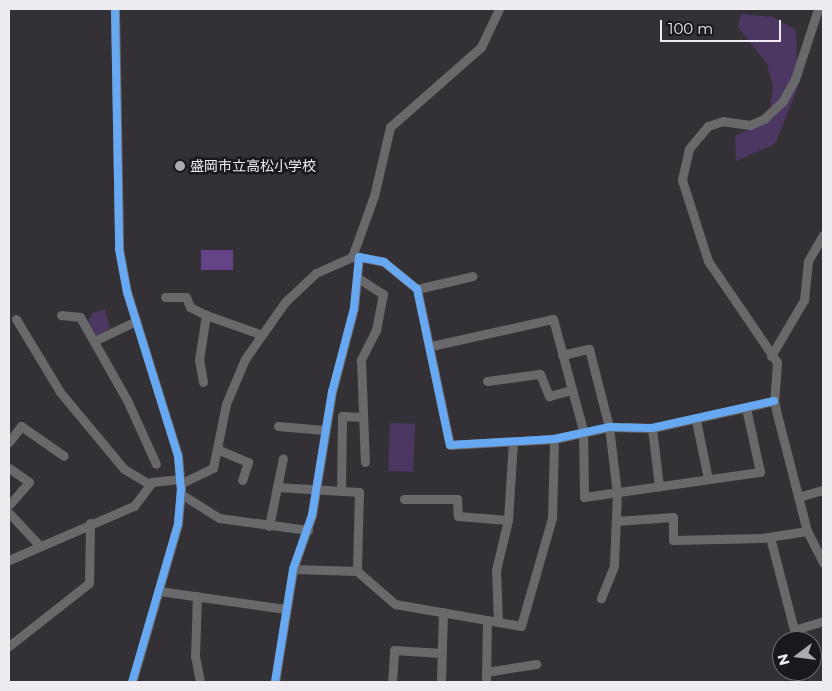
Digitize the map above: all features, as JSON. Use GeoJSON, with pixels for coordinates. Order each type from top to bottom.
{"type":"FeatureCollection","features":[{"type":"Feature","properties":{"kind":"street"},"geometry":{"type":"LineString","coordinates":[[115,9],[119,249],[136,321],[178,456],[182,480],[178,524],[132,682]]}},
{"type":"Feature","properties":{"kind":"street"},"geometry":{"type":"LineString","coordinates":[[16,319],[60,392],[124,469],[149,484],[182,480],[213,468],[226,404],[260,334],[309,279],[336,261],[352,257],[374,196],[390,127],[481,47],[499,9]]}},
{"type":"Feature","properties":{"kind":"street"},"geometry":{"type":"LineString","coordinates":[[818,9],[795,79],[782,102],[764,119],[750,125],[723,121],[708,126],[682,166],[682,180],[708,261],[771,356],[779,374],[774,401],[807,531],[823,562]]}},
{"type":"Feature","properties":{"kind":"street"},"geometry":{"type":"LineString","coordinates":[[771,356],[804,300],[808,261],[823,235]]}},
{"type":"Feature","properties":{"kind":"street"},"geometry":{"type":"LineString","coordinates":[[275,682],[293,569],[308,530],[324,430],[358,278],[360,257],[369,257],[401,271],[418,289],[450,445],[554,439],[583,430],[609,427],[652,428],[696,420],[774,401]]}},
{"type":"Feature","properties":{"kind":"street"},"geometry":{"type":"LineString","coordinates":[[418,289],[474,276]]}},
{"type":"Feature","properties":{"kind":"street"},"geometry":{"type":"LineString","coordinates":[[358,278],[383,294],[376,330],[361,360],[365,462]]}},
{"type":"Feature","properties":{"kind":"street"},"geometry":{"type":"LineString","coordinates":[[165,297],[186,297],[190,307],[206,315],[260,334]]}},
{"type":"Feature","properties":{"kind":"street"},"geometry":{"type":"LineString","coordinates":[[61,315],[80,317],[156,464]]}},
{"type":"Feature","properties":{"kind":"street"},"geometry":{"type":"LineString","coordinates":[[203,382],[199,360],[206,315]]}},
{"type":"Feature","properties":{"kind":"street"},"geometry":{"type":"LineString","coordinates":[[431,346],[553,319],[583,430],[584,498],[760,472],[746,408]]}},
{"type":"Feature","properties":{"kind":"street"},"geometry":{"type":"LineString","coordinates":[[94,341],[136,321]]}},
{"type":"Feature","properties":{"kind":"street"},"geometry":{"type":"LineString","coordinates":[[562,355],[589,349],[609,427],[617,493],[614,566],[600,598]]}},
{"type":"Feature","properties":{"kind":"street"},"geometry":{"type":"LineString","coordinates":[[487,381],[540,374],[548,396],[571,390]]}},
{"type":"Feature","properties":{"kind":"street"},"geometry":{"type":"LineString","coordinates":[[328,414],[362,417]]}},
{"type":"Feature","properties":{"kind":"street"},"geometry":{"type":"LineString","coordinates":[[341,490],[342,416]]}},
{"type":"Feature","properties":{"kind":"street"},"geometry":{"type":"LineString","coordinates":[[696,420],[708,480]]}},
{"type":"Feature","properties":{"kind":"street"},"geometry":{"type":"LineString","coordinates":[[9,442],[21,426],[64,456]]}},
{"type":"Feature","properties":{"kind":"street"},"geometry":{"type":"LineString","coordinates":[[278,426],[324,430]]}},
{"type":"Feature","properties":{"kind":"street"},"geometry":{"type":"LineString","coordinates":[[652,428],[659,486]]}},
{"type":"Feature","properties":{"kind":"street"},"geometry":{"type":"LineString","coordinates":[[293,569],[356,571],[395,604],[521,626],[552,518],[554,439]]}},
{"type":"Feature","properties":{"kind":"street"},"geometry":{"type":"LineString","coordinates":[[498,622],[496,570],[508,520],[513,441]]}},
{"type":"Feature","properties":{"kind":"street"},"geometry":{"type":"LineString","coordinates":[[217,449],[248,462],[242,480]]}},
{"type":"Feature","properties":{"kind":"street"},"geometry":{"type":"LineString","coordinates":[[269,526],[283,458]]}},
{"type":"Feature","properties":{"kind":"street"},"geometry":{"type":"LineString","coordinates":[[9,468],[29,482],[9,505]]}},
{"type":"Feature","properties":{"kind":"street"},"geometry":{"type":"LineString","coordinates":[[9,560],[90,523],[134,506],[149,484]]}},
{"type":"Feature","properties":{"kind":"street"},"geometry":{"type":"LineString","coordinates":[[277,486],[359,492],[356,571]]}},
{"type":"Feature","properties":{"kind":"street"},"geometry":{"type":"LineString","coordinates":[[798,497],[823,490]]}},
{"type":"Feature","properties":{"kind":"street"},"geometry":{"type":"LineString","coordinates":[[181,494],[219,518],[308,530]]}},
{"type":"Feature","properties":{"kind":"street"},"geometry":{"type":"LineString","coordinates":[[404,499],[457,499],[458,516],[508,520]]}},
{"type":"Feature","properties":{"kind":"street"},"geometry":{"type":"LineString","coordinates":[[9,513],[40,546]]}},
{"type":"Feature","properties":{"kind":"street"},"geometry":{"type":"LineString","coordinates":[[616,521],[673,517],[673,540],[770,537],[807,531]]}},
{"type":"Feature","properties":{"kind":"street"},"geometry":{"type":"LineString","coordinates":[[9,646],[89,583],[90,523]]}},
{"type":"Feature","properties":{"kind":"street"},"geometry":{"type":"LineString","coordinates":[[770,537],[794,630],[823,621]]}},
{"type":"Feature","properties":{"kind":"street"},"geometry":{"type":"LineString","coordinates":[[158,591],[286,609]]}},
{"type":"Feature","properties":{"kind":"street"},"geometry":{"type":"LineString","coordinates":[[197,596],[195,656],[200,682]]}},
{"type":"Feature","properties":{"kind":"street"},"geometry":{"type":"LineString","coordinates":[[441,682],[443,612]]}},
{"type":"Feature","properties":{"kind":"street"},"geometry":{"type":"LineString","coordinates":[[486,682],[487,620]]}},
{"type":"Feature","properties":{"kind":"street"},"geometry":{"type":"LineString","coordinates":[[392,682],[394,650],[441,653]]}},
{"type":"Feature","properties":{"kind":"street"},"geometry":{"type":"LineString","coordinates":[[486,672],[536,664]]}},
{"type":"Feature","properties":{"kind":"shaded area"},"geometry":{"type":"Polygon","coordinates":[[[741,14],[773,17],[796,30],[798,87],[775,144],[736,161],[735,136],[769,120],[773,87],[767,64],[738,27],[741,14]]]}},
{"type":"Feature","properties":{"kind":"shaded area"},"geometry":{"type":"Polygon","coordinates":[[[201,250],[233,250],[233,270],[201,270],[201,250]]]}},
{"type":"Feature","properties":{"kind":"shaded area"},"geometry":{"type":"Polygon","coordinates":[[[105,309],[110,328],[96,336],[88,320],[93,313],[105,309]]]}},
{"type":"Feature","properties":{"kind":"shaded area"},"geometry":{"type":"Polygon","coordinates":[[[390,423],[415,424],[413,472],[388,471],[390,423]]]}},
{"type":"Feature","properties":{"kind":"cycle path"},"geometry":{"type":"LineString","coordinates":[[115,9],[119,249],[127,292],[178,456],[181,489],[178,524],[132,682]]}},
{"type":"Feature","properties":{"kind":"cycle path"},"geometry":{"type":"LineString","coordinates":[[275,682],[293,569],[312,515],[332,392],[354,308],[359,257],[384,262],[417,289],[450,445],[554,439],[609,427],[652,428],[774,401]]}},
{"type":"Feature","properties":{"kind":"place","name":"盛岡市立高松小学校"},"geometry":{"type":"Point","coordinates":[180,166]}}]}
